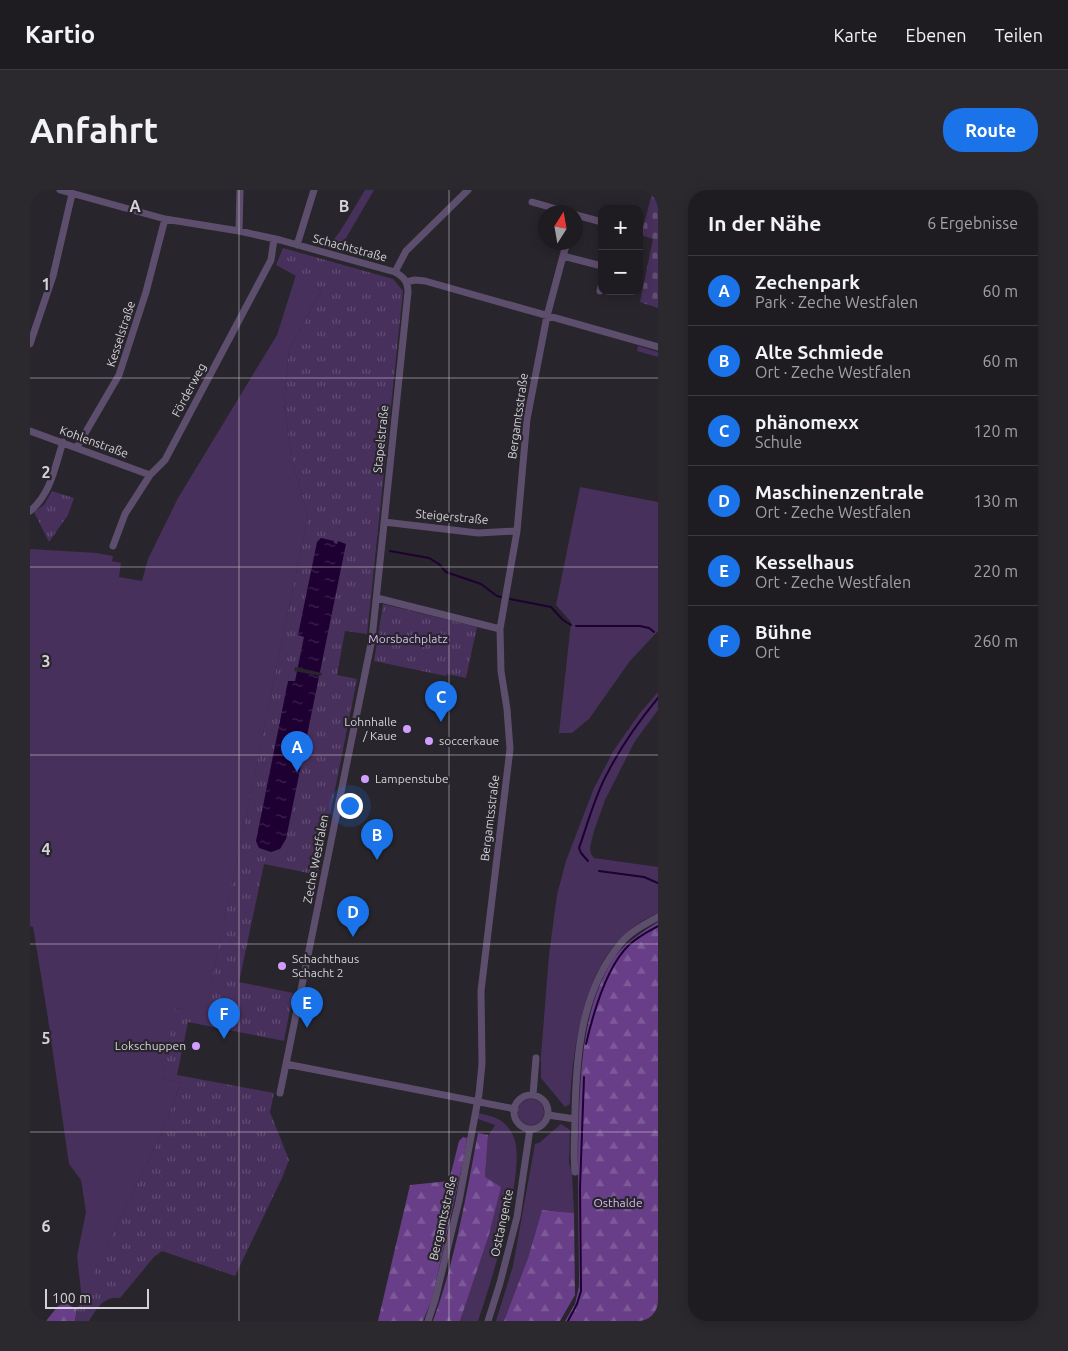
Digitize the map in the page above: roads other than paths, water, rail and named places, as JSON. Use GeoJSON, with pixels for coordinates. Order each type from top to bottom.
{"type":"FeatureCollection","features":[{"type":"Feature","properties":{"kind":"street"},"geometry":{"type":"LineString","coordinates":[[239,231],[240,190]]}},
{"type":"Feature","properties":{"kind":"street"},"geometry":{"type":"LineString","coordinates":[[297,245],[314,190]]}},
{"type":"Feature","properties":{"kind":"street"},"geometry":{"type":"LineString","coordinates":[[30,344],[53,276],[67,191]]}},
{"type":"Feature","properties":{"kind":"street","name":"Schachtstraße"},"geometry":{"type":"LineString","coordinates":[[67,191],[164,219],[239,231],[297,245],[395,272],[406,282]]}},
{"type":"Feature","properties":{"kind":"street"},"geometry":{"type":"LineString","coordinates":[[395,272],[406,251],[464,192]]}},
{"type":"Feature","properties":{"kind":"street"},"geometry":{"type":"LineString","coordinates":[[532,202],[543,205]]}},
{"type":"Feature","properties":{"kind":"street"},"geometry":{"type":"LineString","coordinates":[[583,217],[598,221]]}},
{"type":"Feature","properties":{"kind":"street","name":"Kesselstraße"},"geometry":{"type":"LineString","coordinates":[[77,447],[119,375],[146,292],[164,219]]}},
{"type":"Feature","properties":{"kind":"street","name":"Förderweg"},"geometry":{"type":"LineString","coordinates":[[113,546],[125,514],[150,475],[165,460],[271,260],[274,239]]}},
{"type":"Feature","properties":{"kind":"street","name":"Bergamtsstraße"},"geometry":{"type":"LineString","coordinates":[[428,1321],[445,1261],[468,1158],[478,1102],[482,1064],[481,991],[510,749],[508,716],[501,671],[500,629],[517,531],[527,419],[548,316],[565,250]]}},
{"type":"Feature","properties":{"kind":"street"},"geometry":{"type":"LineString","coordinates":[[563,256],[598,265]]}},
{"type":"Feature","properties":{"kind":"street"},"geometry":{"type":"LineString","coordinates":[[406,282],[415,280],[425,281],[658,348]]}},
{"type":"Feature","properties":{"kind":"street","name":"Stapelstraße"},"geometry":{"type":"LineString","coordinates":[[377,598],[408,292],[406,282]]}},
{"type":"Feature","properties":{"kind":"street","name":"Kohlenstraße"},"geometry":{"type":"LineString","coordinates":[[30,430],[150,475]]}},
{"type":"Feature","properties":{"kind":"street"},"geometry":{"type":"LineString","coordinates":[[30,511],[40,502],[48,489],[64,442]]}},
{"type":"Feature","properties":{"kind":"street","name":"Steigerstraße"},"geometry":{"type":"LineString","coordinates":[[384,522],[478,533],[517,531]]}},
{"type":"Feature","properties":{"kind":"street"},"geometry":{"type":"LineString","coordinates":[[377,598],[500,629]]}},
{"type":"Feature","properties":{"kind":"street","name":"Zeche Westfalen"},"geometry":{"type":"LineString","coordinates":[[280,1093],[372,639],[377,598]]}},
{"type":"Feature","properties":{"kind":"street"},"geometry":{"type":"LineString","coordinates":[[575,1172],[577,1059],[582,1031],[594,990],[610,957],[622,942],[634,931],[658,916]]}},
{"type":"Feature","properties":{"kind":"street"},"geometry":{"type":"LineString","coordinates":[[533,1095],[536,1058]]}},
{"type":"Feature","properties":{"kind":"street"},"geometry":{"type":"LineString","coordinates":[[286,1064],[515,1109]]}},
{"type":"Feature","properties":{"kind":"street"},"geometry":{"type":"LineString","coordinates":[[533,1095],[543,1100],[548,1109],[548,1115],[539,1127],[524,1127],[516,1120],[515,1109],[519,1100],[533,1095]]}},
{"type":"Feature","properties":{"kind":"street"},"geometry":{"type":"LineString","coordinates":[[548,1115],[575,1119]]}},
{"type":"Feature","properties":{"kind":"street","name":"Osttangente"},"geometry":{"type":"LineString","coordinates":[[488,1321],[517,1217],[530,1128]]}},
{"type":"Feature","properties":{"kind":"water"},"geometry":{"type":"Polygon","coordinates":[[[321,538],[334,541],[337,544],[338,541],[346,544],[286,839],[280,849],[271,852],[259,848],[256,841],[288,681],[295,681],[304,637],[298,635],[317,542],[321,538]]]}},
{"type":"Feature","properties":{"kind":"waterway"},"geometry":{"type":"LineString","coordinates":[[390,551],[429,558],[439,564],[446,572],[481,584],[501,597]]}},
{"type":"Feature","properties":{"kind":"waterway"},"geometry":{"type":"LineString","coordinates":[[510,599],[551,607],[563,620],[571,625]]}},
{"type":"Feature","properties":{"kind":"waterway"},"geometry":{"type":"LineString","coordinates":[[576,626],[640,626],[649,628],[654,632]]}},
{"type":"Feature","properties":{"kind":"waterway"},"geometry":{"type":"LineString","coordinates":[[588,861],[579,848],[599,790],[625,743],[658,698]]}},
{"type":"Feature","properties":{"kind":"waterway"},"geometry":{"type":"LineString","coordinates":[[599,871],[644,877],[658,883]]}},
{"type":"Feature","properties":{"kind":"waterway"},"geometry":{"type":"LineString","coordinates":[[586,1044],[601,992],[621,954],[632,942],[658,926]]}},
{"type":"Feature","properties":{"kind":"waterway"},"geometry":{"type":"LineString","coordinates":[[568,1321],[581,1291],[580,1188],[584,1077]]}},
{"type":"Feature","properties":{"kind":"place","name":"phänomexx"},"geometry":{"type":"Point","coordinates":[441,722]}},
{"type":"Feature","properties":{"kind":"place","name":"Lohnhalle / Kaue"},"geometry":{"type":"Point","coordinates":[407,729]}},
{"type":"Feature","properties":{"kind":"place","name":"soccerkaue"},"geometry":{"type":"Point","coordinates":[429,741]}},
{"type":"Feature","properties":{"kind":"place","name":"Zechenpark"},"geometry":{"type":"Point","coordinates":[297,772]}},
{"type":"Feature","properties":{"kind":"place","name":"Lampenstube"},"geometry":{"type":"Point","coordinates":[365,779]}},
{"type":"Feature","properties":{"kind":"place","name":"Alte Schmiede"},"geometry":{"type":"Point","coordinates":[377,860]}},
{"type":"Feature","properties":{"kind":"place","name":"Maschinenzentrale"},"geometry":{"type":"Point","coordinates":[353,937]}},
{"type":"Feature","properties":{"kind":"place","name":"Schachthaus Schacht 2"},"geometry":{"type":"Point","coordinates":[282,966]}},
{"type":"Feature","properties":{"kind":"place","name":"Kesselhaus"},"geometry":{"type":"Point","coordinates":[307,1028]}},
{"type":"Feature","properties":{"kind":"place","name":"Bühne"},"geometry":{"type":"Point","coordinates":[224,1039]}},
{"type":"Feature","properties":{"kind":"place","name":"Lokschuppen"},"geometry":{"type":"Point","coordinates":[196,1046]}},
{"type":"Feature","properties":{"kind":"park label","name":"Morsbachplatz"},"geometry":{"type":"Point","coordinates":[408,639]}},
{"type":"Feature","properties":{"kind":"park label","name":"Osthalde"},"geometry":{"type":"Point","coordinates":[618,1203]}}]}
